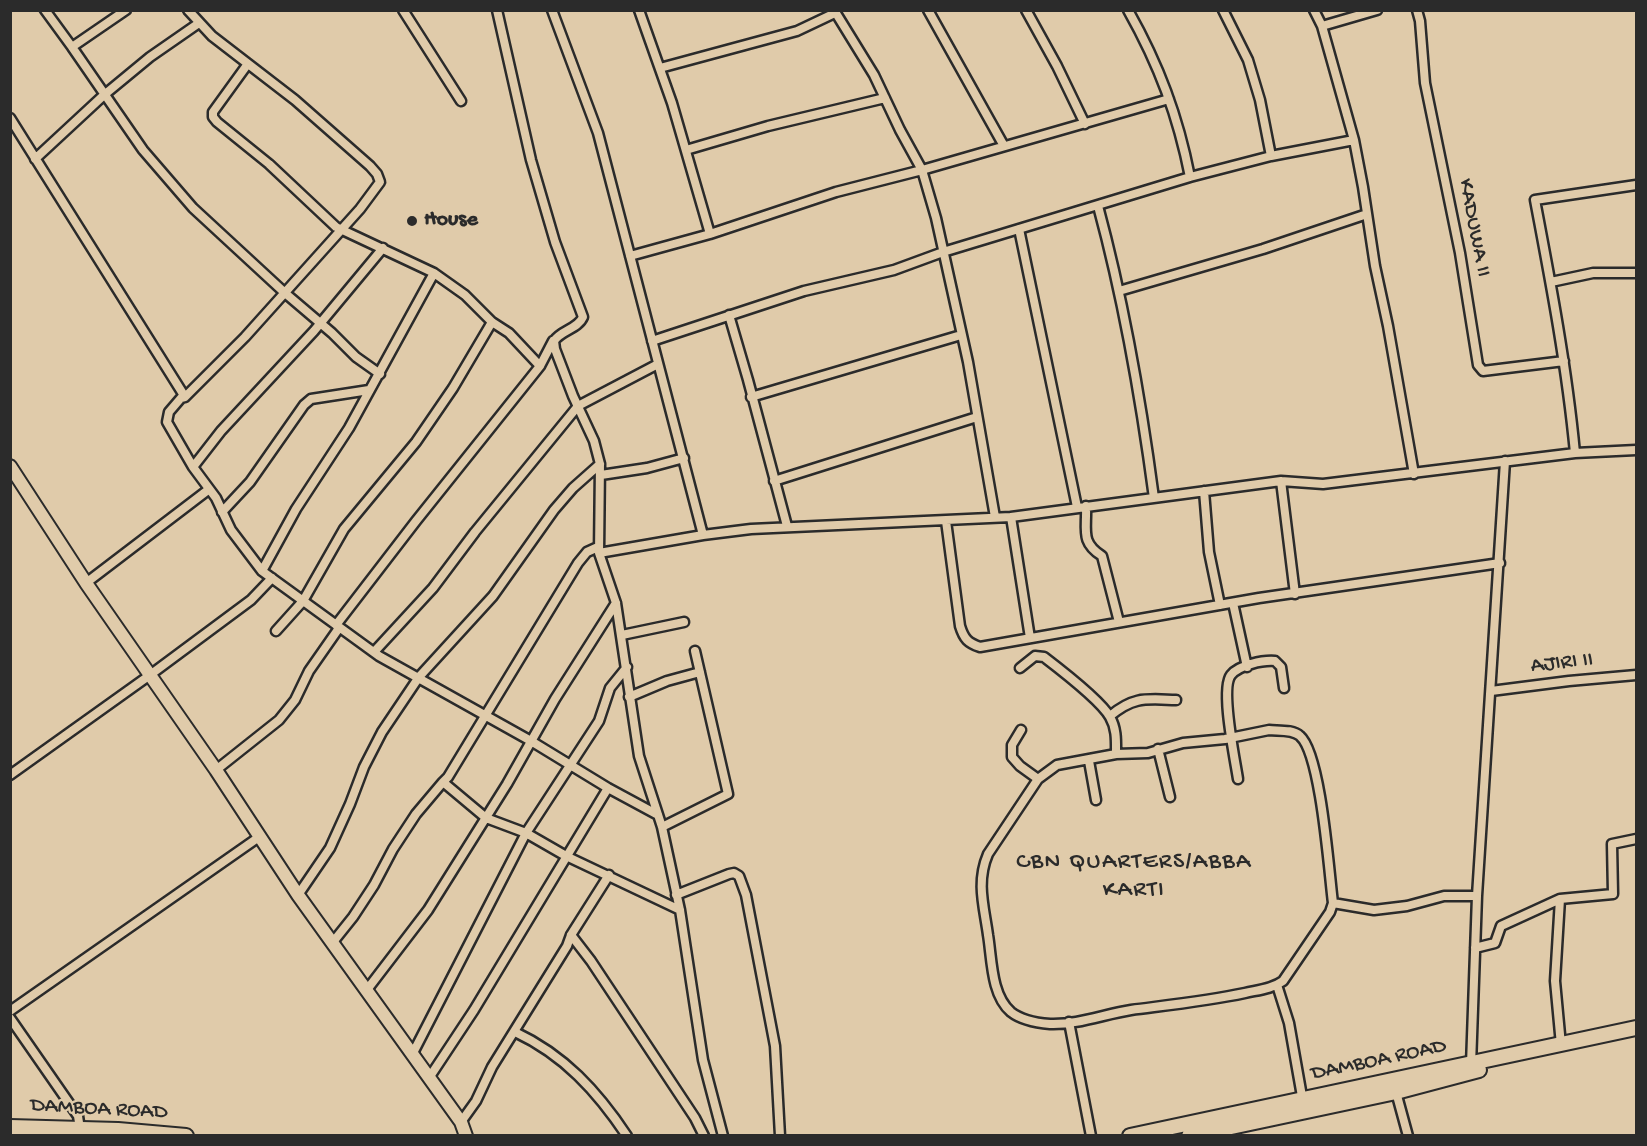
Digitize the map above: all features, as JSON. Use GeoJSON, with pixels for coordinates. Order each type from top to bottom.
{"type":"FeatureCollection","features":[{"type":"Feature","properties":{"kind":"main road","name":"DAMBOA ROAD"},"geometry":{"type":"LineString","coordinates":[[1189,1136],[1304,1105],[1636,1028]]}},
{"type":"Feature","properties":{"kind":"main road","name":"DAMBOA ROAD"},"geometry":{"type":"LineString","coordinates":[[1130,1136],[1304,1105],[1396,1092],[1472,1067],[1636,1035]]}},
{"type":"Feature","properties":{"kind":"main road","name":"DAMBOA ROAD"},"geometry":{"type":"LineString","coordinates":[[10,1127],[118,1130],[184,1135]]}},
{"type":"Feature","properties":{"kind":"street"},"geometry":{"type":"LineString","coordinates":[[45,10],[143,150],[193,208],[356,357],[380,374]]}},
{"type":"Feature","properties":{"kind":"street"},"geometry":{"type":"LineString","coordinates":[[72,47],[126,10]]}},
{"type":"Feature","properties":{"kind":"street"},"geometry":{"type":"LineString","coordinates":[[188,10],[212,36],[295,100],[377,174],[380,182],[341,230],[245,337],[169,412],[167,422],[193,467],[216,498],[231,530],[262,571],[374,652],[658,815]]}},
{"type":"Feature","properties":{"kind":"street"},"geometry":{"type":"LineString","coordinates":[[403,10],[461,100]]}},
{"type":"Feature","properties":{"kind":"street"},"geometry":{"type":"LineString","coordinates":[[216,770],[279,720],[294,700],[309,671],[338,627],[416,521],[540,366],[557,336],[579,323],[583,317],[555,242],[531,160],[497,10]]}},
{"type":"Feature","properties":{"kind":"street"},"geometry":{"type":"LineString","coordinates":[[552,10],[598,133],[703,535]]}},
{"type":"Feature","properties":{"kind":"street"},"geometry":{"type":"LineString","coordinates":[[639,10],[686,150],[710,234]]}},
{"type":"Feature","properties":{"kind":"street"},"geometry":{"type":"LineString","coordinates":[[927,10],[1004,146]]}},
{"type":"Feature","properties":{"kind":"street"},"geometry":{"type":"LineString","coordinates":[[1026,10],[1085,124]]}},
{"type":"Feature","properties":{"kind":"street"},"geometry":{"type":"LineString","coordinates":[[1128,10],[1160,71],[1185,149],[1190,177]]}},
{"type":"Feature","properties":{"kind":"street"},"geometry":{"type":"LineString","coordinates":[[1223,10],[1248,60],[1260,100],[1272,156]]}},
{"type":"Feature","properties":{"kind":"street"},"geometry":{"type":"LineString","coordinates":[[1314,10],[1322,26],[1354,140],[1414,474]]}},
{"type":"Feature","properties":{"kind":"street"},"geometry":{"type":"LineString","coordinates":[[1322,26],[1377,10]]}},
{"type":"Feature","properties":{"kind":"street","name":"KADUWA II"},"geometry":{"type":"LineString","coordinates":[[1417,10],[1425,83],[1460,253],[1478,365],[1483,371],[1564,361]]}},
{"type":"Feature","properties":{"kind":"street"},"geometry":{"type":"LineString","coordinates":[[660,68],[797,31],[834,12],[874,75],[922,170],[961,335],[995,517]]}},
{"type":"Feature","properties":{"kind":"street"},"geometry":{"type":"LineString","coordinates":[[35,159],[104,95],[150,57],[199,23]]}},
{"type":"Feature","properties":{"kind":"street"},"geometry":{"type":"LineString","coordinates":[[247,65],[218,104],[213,117],[269,164],[341,230],[434,273],[465,295],[492,322],[509,333],[540,366]]}},
{"type":"Feature","properties":{"kind":"street"},"geometry":{"type":"LineString","coordinates":[[686,150],[768,126],[885,98]]}},
{"type":"Feature","properties":{"kind":"street"},"geometry":{"type":"LineString","coordinates":[[630,256],[710,234],[836,192],[922,170],[1169,99]]}},
{"type":"Feature","properties":{"kind":"street"},"geometry":{"type":"LineString","coordinates":[[10,118],[185,397]]}},
{"type":"Feature","properties":{"kind":"street"},"geometry":{"type":"LineString","coordinates":[[652,341],[804,291],[894,270],[943,252],[1190,177],[1272,156],[1354,140]]}},
{"type":"Feature","properties":{"kind":"street"},"geometry":{"type":"LineString","coordinates":[[1575,453],[1564,361],[1535,200],[1636,185]]}},
{"type":"Feature","properties":{"kind":"street"},"geometry":{"type":"LineString","coordinates":[[1098,206],[1119,291],[1154,498]]}},
{"type":"Feature","properties":{"kind":"street"},"geometry":{"type":"LineString","coordinates":[[1119,291],[1263,249],[1367,214]]}},
{"type":"Feature","properties":{"kind":"street"},"geometry":{"type":"LineString","coordinates":[[1019,229],[1082,506],[1087,543],[1102,556],[1119,622]]}},
{"type":"Feature","properties":{"kind":"street"},"geometry":{"type":"LineString","coordinates":[[193,467],[220,431],[320,324],[383,248]]}},
{"type":"Feature","properties":{"kind":"street"},"geometry":{"type":"LineString","coordinates":[[262,571],[296,509],[349,428],[434,273]]}},
{"type":"Feature","properties":{"kind":"street"},"geometry":{"type":"LineString","coordinates":[[1551,282],[1593,273],[1636,273]]}},
{"type":"Feature","properties":{"kind":"street"},"geometry":{"type":"LineString","coordinates":[[729,315],[787,526]]}},
{"type":"Feature","properties":{"kind":"street"},"geometry":{"type":"LineString","coordinates":[[276,631],[303,601],[344,530],[416,442],[453,388],[492,322]]}},
{"type":"Feature","properties":{"kind":"street"},"geometry":{"type":"LineString","coordinates":[[752,397],[961,335]]}},
{"type":"Feature","properties":{"kind":"street"},"geometry":{"type":"LineString","coordinates":[[554,341],[555,349],[594,441],[600,464],[599,550],[616,603],[639,756],[662,827],[680,910],[703,1060],[723,1136]]}},
{"type":"Feature","properties":{"kind":"street"},"geometry":{"type":"LineString","coordinates":[[374,652],[433,588],[482,523],[578,406],[658,364]]}},
{"type":"Feature","properties":{"kind":"street"},"geometry":{"type":"LineString","coordinates":[[222,512],[250,482],[304,405],[311,399],[369,390]]}},
{"type":"Feature","properties":{"kind":"street"},"geometry":{"type":"LineString","coordinates":[[774,481],[977,417]]}},
{"type":"Feature","properties":{"kind":"street"},"geometry":{"type":"LineString","coordinates":[[333,942],[374,885],[393,849],[416,814],[448,777],[578,563],[587,552],[703,535],[787,526],[946,521],[1011,516],[1281,481],[1323,484],[1575,453],[1636,450]]}},
{"type":"Feature","properties":{"kind":"street"},"geometry":{"type":"LineString","coordinates":[[601,475],[647,468],[684,458]]}},
{"type":"Feature","properties":{"kind":"street"},"geometry":{"type":"LineString","coordinates":[[1472,1067],[1477,896],[1505,461]]}},
{"type":"Feature","properties":{"kind":"street"},"geometry":{"type":"LineString","coordinates":[[298,895],[330,848],[364,767],[382,732],[419,677],[493,596],[554,510],[573,488],[600,464]]}},
{"type":"Feature","properties":{"kind":"street"},"geometry":{"type":"LineString","coordinates":[[11,467],[86,583],[216,770],[298,895],[461,1122],[466,1136]]}},
{"type":"Feature","properties":{"kind":"street"},"geometry":{"type":"LineString","coordinates":[[1281,481],[1295,594]]}},
{"type":"Feature","properties":{"kind":"street"},"geometry":{"type":"LineString","coordinates":[[86,583],[208,490]]}},
{"type":"Feature","properties":{"kind":"street"},"geometry":{"type":"LineString","coordinates":[[1204,491],[1209,552],[1220,605]]}},
{"type":"Feature","properties":{"kind":"street"},"geometry":{"type":"LineString","coordinates":[[1011,516],[1030,638]]}},
{"type":"Feature","properties":{"kind":"street"},"geometry":{"type":"LineString","coordinates":[[946,521],[960,627],[964,638],[969,643],[980,647],[1220,605],[1500,562]]}},
{"type":"Feature","properties":{"kind":"street"},"geometry":{"type":"LineString","coordinates":[[10,775],[251,600],[272,578]]}},
{"type":"Feature","properties":{"kind":"street"},"geometry":{"type":"LineString","coordinates":[[366,990],[428,910],[616,603]]}},
{"type":"Feature","properties":{"kind":"street"},"geometry":{"type":"LineString","coordinates":[[1233,603],[1247,667]]}},
{"type":"Feature","properties":{"kind":"street"},"geometry":{"type":"LineString","coordinates":[[622,635],[684,622]]}},
{"type":"Feature","properties":{"kind":"street"},"geometry":{"type":"LineString","coordinates":[[662,827],[728,794],[695,651]]}},
{"type":"Feature","properties":{"kind":"street"},"geometry":{"type":"LineString","coordinates":[[1020,668],[1035,656],[1044,657],[1110,716],[1117,738],[1116,754]]}},
{"type":"Feature","properties":{"kind":"street"},"geometry":{"type":"LineString","coordinates":[[1238,778],[1226,688],[1229,677],[1237,670],[1268,660],[1275,661],[1281,667],[1284,688]]}},
{"type":"Feature","properties":{"kind":"street"},"geometry":{"type":"LineString","coordinates":[[412,1053],[526,833],[599,721],[610,688],[627,667]]}},
{"type":"Feature","properties":{"kind":"street"},"geometry":{"type":"LineString","coordinates":[[629,697],[667,681],[700,672]]}},
{"type":"Feature","properties":{"kind":"street","name":"AJIRI II"},"geometry":{"type":"LineString","coordinates":[[1491,691],[1636,675]]}},
{"type":"Feature","properties":{"kind":"street"},"geometry":{"type":"LineString","coordinates":[[1110,716],[1128,702],[1147,699],[1176,700]]}},
{"type":"Feature","properties":{"kind":"street"},"geometry":{"type":"LineString","coordinates":[[1022,730],[1012,745],[1012,757],[1038,779]]}},
{"type":"Feature","properties":{"kind":"street"},"geometry":{"type":"LineString","coordinates":[[1269,730],[1294,732],[1301,736],[1310,750],[1318,784],[1333,903],[1330,912],[1283,981],[1277,985],[1224,998],[1051,1024],[1029,1020],[1012,1013],[1002,1001],[995,981],[981,898],[982,866],[988,854],[1038,779],[1057,765],[1089,761],[1116,754],[1148,753],[1158,749],[1269,730]]}},
{"type":"Feature","properties":{"kind":"street"},"geometry":{"type":"LineString","coordinates":[[1158,749],[1170,797]]}},
{"type":"Feature","properties":{"kind":"street"},"geometry":{"type":"LineString","coordinates":[[1089,761],[1096,800]]}},
{"type":"Feature","properties":{"kind":"street"},"geometry":{"type":"LineString","coordinates":[[443,782],[486,818],[526,833],[566,856],[680,910]]}},
{"type":"Feature","properties":{"kind":"street"},"geometry":{"type":"LineString","coordinates":[[429,1078],[474,1010],[608,788]]}},
{"type":"Feature","properties":{"kind":"street"},"geometry":{"type":"LineString","coordinates":[[10,1011],[260,837]]}},
{"type":"Feature","properties":{"kind":"street"},"geometry":{"type":"LineString","coordinates":[[1475,948],[1495,943],[1501,926],[1560,899],[1613,894],[1612,844],[1636,839]]}},
{"type":"Feature","properties":{"kind":"street"},"geometry":{"type":"LineString","coordinates":[[676,895],[729,874],[734,873],[740,876],[746,895],[775,1046],[780,1136]]}},
{"type":"Feature","properties":{"kind":"street"},"geometry":{"type":"LineString","coordinates":[[461,1122],[476,1101],[492,1067],[609,875]]}},
{"type":"Feature","properties":{"kind":"street"},"geometry":{"type":"LineString","coordinates":[[1333,903],[1374,910],[1407,906],[1444,896],[1477,896]]}},
{"type":"Feature","properties":{"kind":"street"},"geometry":{"type":"LineString","coordinates":[[1560,899],[1555,981],[1561,1045]]}},
{"type":"Feature","properties":{"kind":"street"},"geometry":{"type":"LineString","coordinates":[[571,935],[591,961],[695,1118],[704,1136]]}},
{"type":"Feature","properties":{"kind":"street"},"geometry":{"type":"LineString","coordinates":[[1277,985],[1289,1023],[1304,1105]]}},
{"type":"Feature","properties":{"kind":"street"},"geometry":{"type":"LineString","coordinates":[[10,1018],[78,1116],[80,1129]]}},
{"type":"Feature","properties":{"kind":"street"},"geometry":{"type":"LineString","coordinates":[[1069,1022],[1091,1136]]}},
{"type":"Feature","properties":{"kind":"street"},"geometry":{"type":"LineString","coordinates":[[515,1032],[538,1043],[584,1080],[627,1136]]}},
{"type":"Feature","properties":{"kind":"street"},"geometry":{"type":"LineString","coordinates":[[1396,1092],[1408,1136]]}},
{"type":"Feature","properties":{"kind":"place","name":"House"},"geometry":{"type":"Point","coordinates":[412,221]}},
{"type":"Feature","properties":{"kind":"district","name":"CBN QUARTERS/ABBA KARTI"},"geometry":{"type":"Point","coordinates":[1134,877]}}]}
